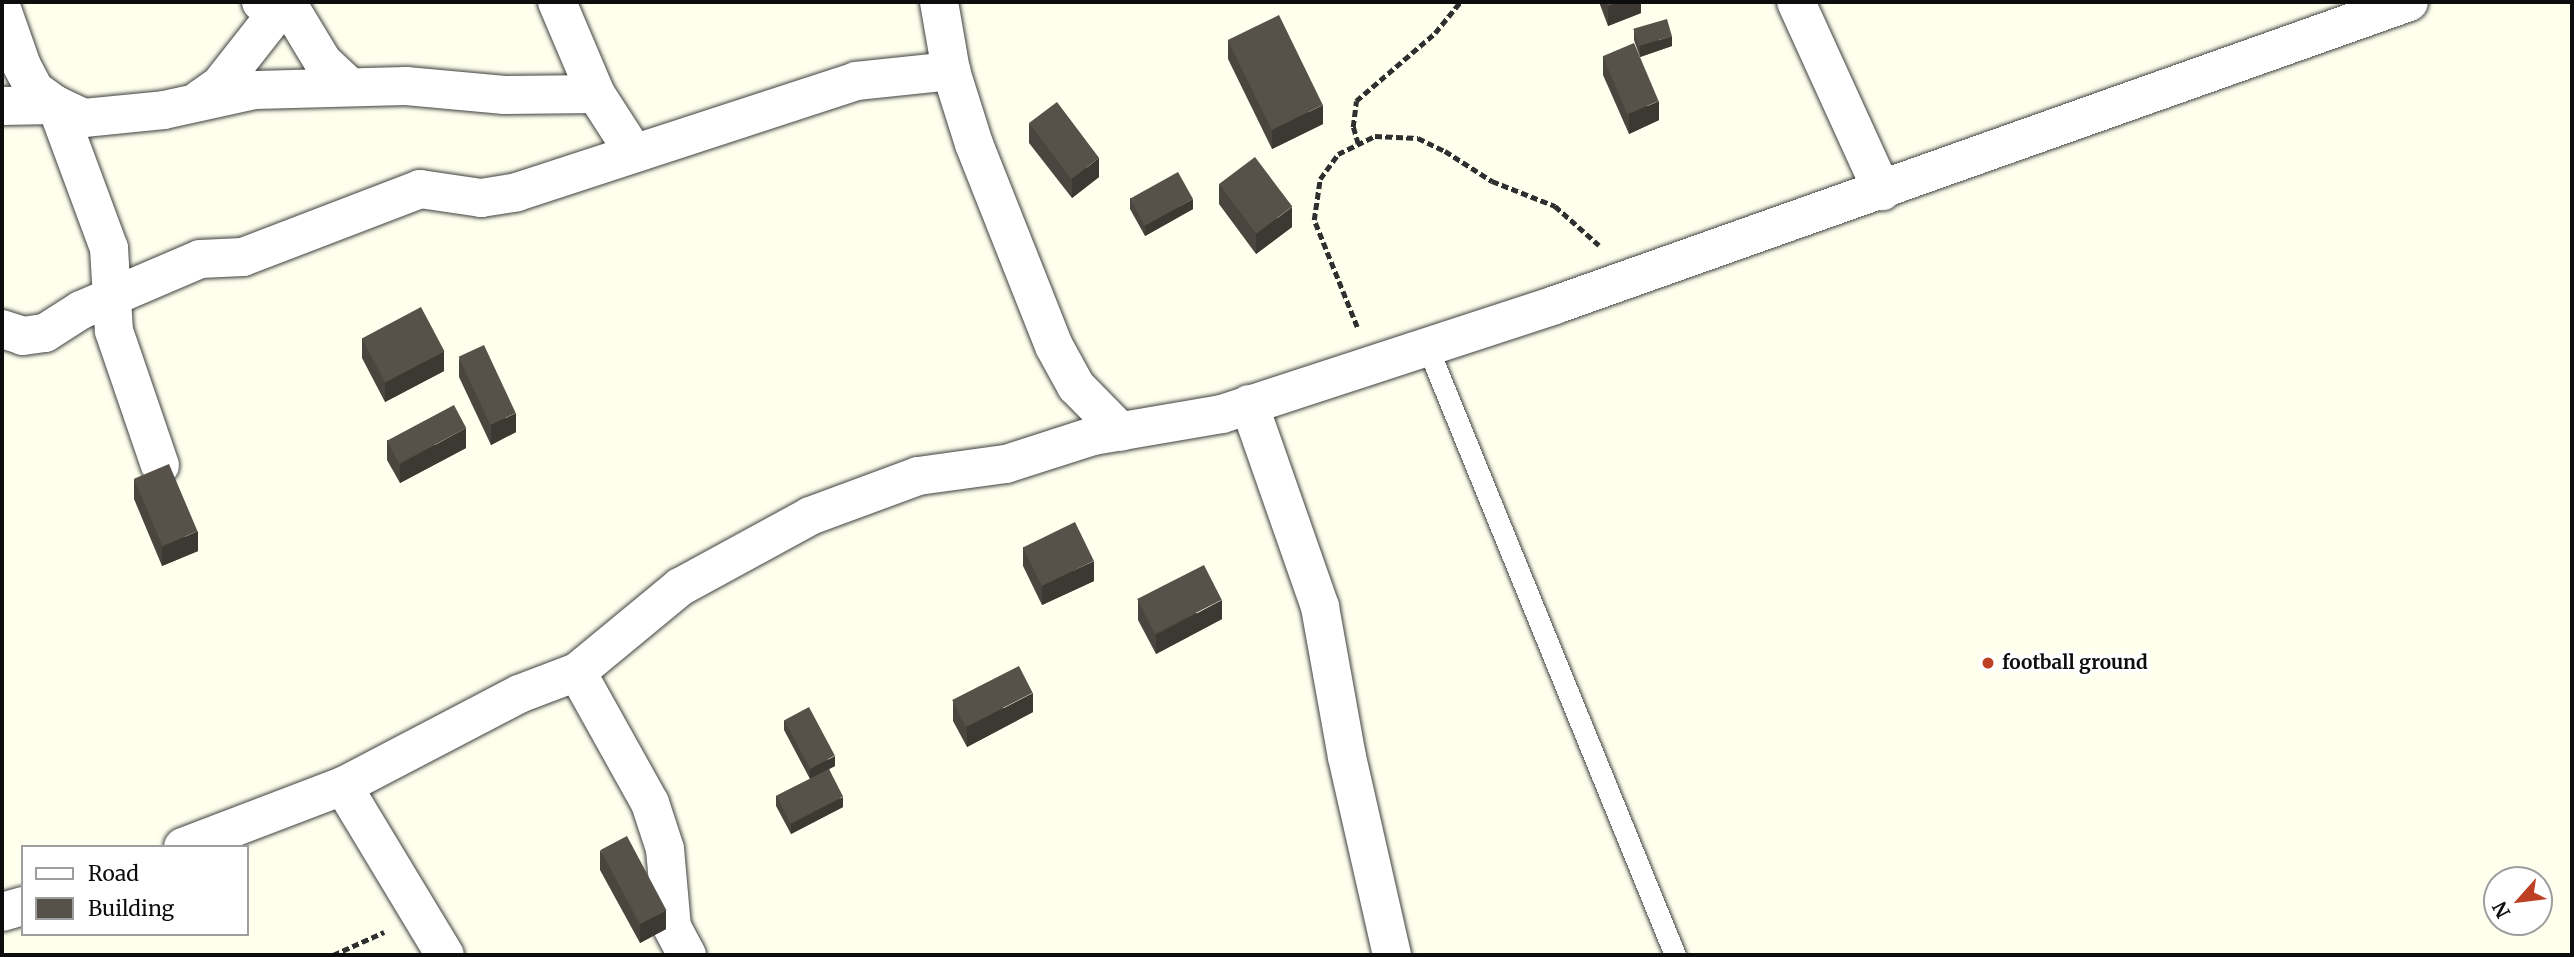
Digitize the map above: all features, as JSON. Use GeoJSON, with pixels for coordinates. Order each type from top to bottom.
{"type":"FeatureCollection","features":[{"type":"Feature","properties":{"kind":"street"},"geometry":{"type":"LineString","coordinates":[[557,2],[596,94],[634,153]]}},
{"type":"Feature","properties":{"kind":"street"},"geometry":{"type":"LineString","coordinates":[[939,2],[951,71],[1002,216],[1054,346],[1076,386],[1121,432]]}},
{"type":"Feature","properties":{"kind":"street"},"geometry":{"type":"LineString","coordinates":[[1796,2],[1882,191]]}},
{"type":"Feature","properties":{"kind":"street"},"geometry":{"type":"LineString","coordinates":[[188,845],[343,786],[519,694],[577,672],[680,587],[810,516],[918,476],[1006,464],[1121,432],[1222,414],[1658,270],[1882,191],[2333,12],[2409,2]]}},
{"type":"Feature","properties":{"kind":"street"},"geometry":{"type":"LineString","coordinates":[[200,99],[220,85],[278,6],[323,62],[349,86]]}},
{"type":"Feature","properties":{"kind":"street"},"geometry":{"type":"LineString","coordinates":[[2,9],[22,66],[35,90],[84,118],[164,110],[200,99],[255,90],[406,86],[505,95],[596,94]]}},
{"type":"Feature","properties":{"kind":"street"},"geometry":{"type":"LineString","coordinates":[[2,329],[23,336],[45,333],[116,295],[200,259],[243,257],[420,189],[481,198],[554,183],[634,153],[856,81],[951,71]]}},
{"type":"Feature","properties":{"kind":"street"},"geometry":{"type":"LineString","coordinates":[[2,106],[56,104]]}},
{"type":"Feature","properties":{"kind":"street"},"geometry":{"type":"LineString","coordinates":[[56,104],[109,248],[116,295],[114,331],[160,465]]}},
{"type":"Feature","properties":{"kind":"street"},"geometry":{"type":"LineString","coordinates":[[1249,404],[1320,607],[1347,757],[1392,955]]}},
{"type":"Feature","properties":{"kind":"street"},"geometry":{"type":"LineString","coordinates":[[577,672],[650,803],[665,849],[672,927],[688,955]]}},
{"type":"Feature","properties":{"kind":"street"},"geometry":{"type":"LineString","coordinates":[[343,786],[445,955]]}},
{"type":"Feature","properties":{"kind":"street"},"geometry":{"type":"LineString","coordinates":[[2,912],[21,907]]}},
{"type":"Feature","properties":{"kind":"lane"},"geometry":{"type":"LineString","coordinates":[[1427,346],[1675,955]]}},
{"type":"Feature","properties":{"kind":"path"},"geometry":{"type":"LineString","coordinates":[[1358,144],[1353,127],[1356,101],[1435,33],[1460,2]]}},
{"type":"Feature","properties":{"kind":"path"},"geometry":{"type":"LineString","coordinates":[[1359,367],[1357,324],[1314,220],[1320,179],[1338,154],[1375,136],[1418,138],[1492,181],[1555,206],[1596,244],[1616,255],[1658,270]]}},
{"type":"Feature","properties":{"kind":"path"},"geometry":{"type":"LineString","coordinates":[[333,955],[418,914]]}},
{"type":"Feature","properties":{"kind":"building"},"geometry":{"type":"Polygon","coordinates":[[[1279,15],[1323,105],[1272,130],[1228,40],[1279,15]]]}},
{"type":"Feature","properties":{"kind":"building"},"geometry":{"type":"Polygon","coordinates":[[[1667,19],[1672,36],[1638,46],[1633,29],[1667,19]]]}},
{"type":"Feature","properties":{"kind":"building"},"geometry":{"type":"Polygon","coordinates":[[[1634,43],[1659,101],[1627,114],[1603,56],[1634,43]]]}},
{"type":"Feature","properties":{"kind":"building"},"geometry":{"type":"Polygon","coordinates":[[[1057,102],[1099,158],[1071,179],[1029,123],[1057,102]]]}},
{"type":"Feature","properties":{"kind":"building"},"geometry":{"type":"Polygon","coordinates":[[[1255,157],[1292,207],[1256,234],[1219,184],[1255,157]]]}},
{"type":"Feature","properties":{"kind":"building"},"geometry":{"type":"Polygon","coordinates":[[[1178,172],[1193,199],[1145,226],[1130,199],[1178,172]]]}},
{"type":"Feature","properties":{"kind":"building"},"geometry":{"type":"Polygon","coordinates":[[[421,307],[444,351],[385,383],[362,338],[421,307]]]}},
{"type":"Feature","properties":{"kind":"building"},"geometry":{"type":"Polygon","coordinates":[[[484,345],[516,413],[490,425],[459,357],[484,345]]]}},
{"type":"Feature","properties":{"kind":"building"},"geometry":{"type":"Polygon","coordinates":[[[454,405],[466,428],[399,464],[387,441],[454,405]]]}},
{"type":"Feature","properties":{"kind":"building"},"geometry":{"type":"Polygon","coordinates":[[[169,464],[198,531],[163,546],[134,479],[169,464]]]}},
{"type":"Feature","properties":{"kind":"building"},"geometry":{"type":"Polygon","coordinates":[[[1075,522],[1094,561],[1042,586],[1023,547],[1075,522]]]}},
{"type":"Feature","properties":{"kind":"building"},"geometry":{"type":"Polygon","coordinates":[[[1204,565],[1222,600],[1155,634],[1137,599],[1204,565]]]}},
{"type":"Feature","properties":{"kind":"building"},"geometry":{"type":"Polygon","coordinates":[[[1019,666],[1033,693],[966,727],[952,700],[1019,666]]]}},
{"type":"Feature","properties":{"kind":"building"},"geometry":{"type":"Polygon","coordinates":[[[809,707],[835,756],[810,769],[784,720],[809,707]]]}},
{"type":"Feature","properties":{"kind":"building"},"geometry":{"type":"Polygon","coordinates":[[[829,769],[843,797],[791,823],[776,796],[829,769]]]}},
{"type":"Feature","properties":{"kind":"building"},"geometry":{"type":"Polygon","coordinates":[[[627,836],[666,910],[640,924],[601,850],[627,836]]]}},
{"type":"Feature","properties":{"kind":"place","name":"football ground"},"geometry":{"type":"Point","coordinates":[1988,663]}}]}
